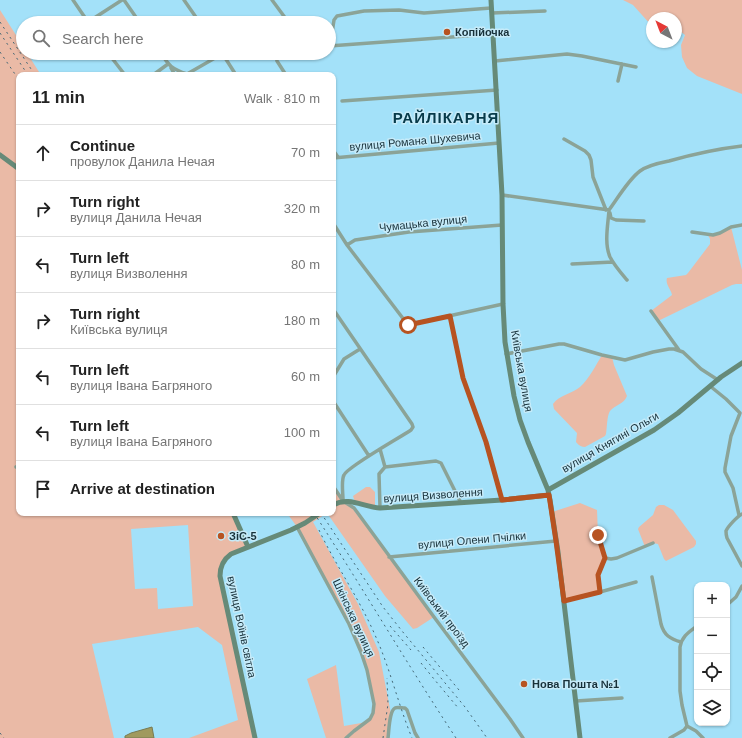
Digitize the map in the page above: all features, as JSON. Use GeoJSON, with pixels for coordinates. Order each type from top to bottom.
{"type":"FeatureCollection","features":[{"type":"Feature","properties":{"kind":"street"},"geometry":{"type":"LineString","coordinates":[[73,0],[84,16]]}},
{"type":"Feature","properties":{"kind":"street"},"geometry":{"type":"LineString","coordinates":[[98,16],[123,0],[135,16]]}},
{"type":"Feature","properties":{"kind":"street"},"geometry":{"type":"LineString","coordinates":[[184,0],[195,16]]}},
{"type":"Feature","properties":{"kind":"street"},"geometry":{"type":"LineString","coordinates":[[272,0],[284,16]]}},
{"type":"Feature","properties":{"kind":"street","name":"Київська вулиця"},"geometry":{"type":"LineString","coordinates":[[490,0],[497,90],[502,195],[503,304],[506,354],[521,424],[549,492],[564,601],[580,738]]}},
{"type":"Feature","properties":{"kind":"street"},"geometry":{"type":"LineString","coordinates":[[336,17],[364,11],[399,10],[424,13],[491,10],[545,11]]}},
{"type":"Feature","properties":{"kind":"street"},"geometry":{"type":"LineString","coordinates":[[336,46],[493,34]]}},
{"type":"Feature","properties":{"kind":"street"},"geometry":{"type":"LineString","coordinates":[[495,61],[567,54],[636,67]]}},
{"type":"Feature","properties":{"kind":"street"},"geometry":{"type":"LineString","coordinates":[[113,60],[123,72]]}},
{"type":"Feature","properties":{"kind":"street"},"geometry":{"type":"LineString","coordinates":[[165,60],[174,72]]}},
{"type":"Feature","properties":{"kind":"street"},"geometry":{"type":"LineString","coordinates":[[190,72],[210,60]]}},
{"type":"Feature","properties":{"kind":"street"},"geometry":{"type":"LineString","coordinates":[[226,60],[234,72]]}},
{"type":"Feature","properties":{"kind":"street"},"geometry":{"type":"LineString","coordinates":[[277,60],[284,72]]}},
{"type":"Feature","properties":{"kind":"street"},"geometry":{"type":"LineString","coordinates":[[168,64],[182,72]]}},
{"type":"Feature","properties":{"kind":"street"},"geometry":{"type":"LineString","coordinates":[[156,72],[168,64]]}},
{"type":"Feature","properties":{"kind":"street"},"geometry":{"type":"LineString","coordinates":[[618,81],[622,64]]}},
{"type":"Feature","properties":{"kind":"street"},"geometry":{"type":"LineString","coordinates":[[342,101],[497,90]]}},
{"type":"Feature","properties":{"kind":"street"},"geometry":{"type":"LineString","coordinates":[[564,139],[583,150],[589,156],[591,160],[593,177],[612,218],[616,220],[644,221]]}},
{"type":"Feature","properties":{"kind":"street","name":"вулиця Романа Шухевича"},"geometry":{"type":"LineString","coordinates":[[338,157],[499,142]]}},
{"type":"Feature","properties":{"kind":"street"},"geometry":{"type":"LineString","coordinates":[[627,280],[610,256],[607,244],[607,210],[633,178],[645,168],[654,165],[702,152],[742,146]]}},
{"type":"Feature","properties":{"kind":"street"},"geometry":{"type":"LineString","coordinates":[[0,156],[16,167]]}},
{"type":"Feature","properties":{"kind":"street"},"geometry":{"type":"LineString","coordinates":[[502,195],[607,210]]}},
{"type":"Feature","properties":{"kind":"street","name":"Чумацька вулиця"},"geometry":{"type":"LineString","coordinates":[[347,245],[355,240],[409,232],[502,225]]}},
{"type":"Feature","properties":{"kind":"street"},"geometry":{"type":"LineString","coordinates":[[692,232],[713,235],[731,227],[742,225]]}},
{"type":"Feature","properties":{"kind":"street"},"geometry":{"type":"LineString","coordinates":[[336,228],[347,245],[408,325],[503,304]]}},
{"type":"Feature","properties":{"kind":"street"},"geometry":{"type":"LineString","coordinates":[[572,264],[614,262]]}},
{"type":"Feature","properties":{"kind":"street"},"geometry":{"type":"LineString","coordinates":[[651,311],[680,350],[701,369],[718,380]]}},
{"type":"Feature","properties":{"kind":"street"},"geometry":{"type":"LineString","coordinates":[[336,313],[413,427],[411,430],[347,471],[344,475],[343,501],[336,504]]}},
{"type":"Feature","properties":{"kind":"street"},"geometry":{"type":"LineString","coordinates":[[450,316],[463,378],[486,442],[502,500]]}},
{"type":"Feature","properties":{"kind":"street"},"geometry":{"type":"LineString","coordinates":[[506,354],[559,344],[568,345],[623,360],[666,349],[680,350]]}},
{"type":"Feature","properties":{"kind":"street"},"geometry":{"type":"LineString","coordinates":[[336,372],[344,359],[360,349]]}},
{"type":"Feature","properties":{"kind":"street","name":"вулиця Княгині Ольги"},"geometry":{"type":"LineString","coordinates":[[549,492],[654,430],[742,363]]}},
{"type":"Feature","properties":{"kind":"street"},"geometry":{"type":"LineString","coordinates":[[710,386],[740,413],[731,436],[725,472],[733,488],[740,515],[728,528],[726,534],[742,566]]}},
{"type":"Feature","properties":{"kind":"street"},"geometry":{"type":"LineString","coordinates":[[336,406],[369,456]]}},
{"type":"Feature","properties":{"kind":"street"},"geometry":{"type":"LineString","coordinates":[[380,449],[385,467]]}},
{"type":"Feature","properties":{"kind":"street"},"geometry":{"type":"LineString","coordinates":[[380,508],[380,474],[385,467],[436,461],[441,463],[461,503]]}},
{"type":"Feature","properties":{"kind":"street","name":"Київський проїзд"},"geometry":{"type":"LineString","coordinates":[[336,490],[343,501],[354,508],[523,738]]}},
{"type":"Feature","properties":{"kind":"street","name":"вулиця Визволення"},"geometry":{"type":"LineString","coordinates":[[343,501],[380,508],[502,500],[549,492]]}},
{"type":"Feature","properties":{"kind":"street"},"geometry":{"type":"LineString","coordinates":[[234,516],[248,547],[297,527],[316,516]]}},
{"type":"Feature","properties":{"kind":"street","name":"Шкінська вулиця"},"geometry":{"type":"LineString","coordinates":[[297,527],[339,606],[361,652],[367,670],[374,710],[372,716],[367,722],[354,730],[346,738]]}},
{"type":"Feature","properties":{"kind":"street"},"geometry":{"type":"LineString","coordinates":[[598,535],[605,558],[598,575],[600,592]]}},
{"type":"Feature","properties":{"kind":"street","name":"вулиця Олени Пчілки"},"geometry":{"type":"LineString","coordinates":[[389,557],[556,541]]}},
{"type":"Feature","properties":{"kind":"street"},"geometry":{"type":"LineString","coordinates":[[605,558],[617,558],[653,543]]}},
{"type":"Feature","properties":{"kind":"street","name":"вулиця Воїнів світла"},"geometry":{"type":"LineString","coordinates":[[248,547],[228,556],[221,566],[220,572],[253,738]]}},
{"type":"Feature","properties":{"kind":"street"},"geometry":{"type":"LineString","coordinates":[[652,577],[662,630],[670,638],[681,642]]}},
{"type":"Feature","properties":{"kind":"street"},"geometry":{"type":"LineString","coordinates":[[564,601],[636,582]]}},
{"type":"Feature","properties":{"kind":"street"},"geometry":{"type":"LineString","coordinates":[[730,602],[742,588]]}},
{"type":"Feature","properties":{"kind":"street"},"geometry":{"type":"LineString","coordinates":[[694,628],[686,634],[681,642],[679,651],[680,691],[687,726],[696,731],[703,738]]}},
{"type":"Feature","properties":{"kind":"street"},"geometry":{"type":"LineString","coordinates":[[576,701],[622,698]]}},
{"type":"Feature","properties":{"kind":"street"},"geometry":{"type":"LineString","coordinates":[[388,738],[391,714],[395,708],[405,708],[407,710],[418,738]]}},
{"type":"Feature","properties":{"kind":"street"},"geometry":{"type":"LineString","coordinates":[[670,738],[684,730],[687,726]]}},
{"type":"Feature","properties":{"kind":"shaded area"},"geometry":{"type":"Polygon","coordinates":[[[623,0],[742,0],[742,94],[697,76],[687,68],[682,57],[682,42],[685,35],[682,33],[682,12],[646,12],[646,19],[633,5],[623,0]]]}},
{"type":"Feature","properties":{"kind":"shaded area"},"geometry":{"type":"Polygon","coordinates":[[[0,10],[16,35],[16,60],[31,60],[39,72],[16,72],[16,516],[234,516],[248,547],[231,554],[220,569],[255,738],[189,738],[238,720],[222,645],[198,627],[92,644],[114,738],[0,738],[0,10]],[[188,525],[131,529],[135,589],[157,588],[158,609],[193,606],[188,525]]]}},
{"type":"Feature","properties":{"kind":"shaded area"},"geometry":{"type":"Polygon","coordinates":[[[731,227],[742,270],[742,284],[732,285],[658,321],[651,311],[672,295],[667,278],[686,275],[710,244],[708,235],[713,235],[731,227]]]}},
{"type":"Feature","properties":{"kind":"shaded area"},"geometry":{"type":"Polygon","coordinates":[[[602,355],[612,357],[627,396],[624,401],[610,411],[605,436],[583,447],[576,442],[577,433],[554,409],[553,404],[583,384],[602,355]]]}},
{"type":"Feature","properties":{"kind":"shaded area"},"geometry":{"type":"Polygon","coordinates":[[[366,487],[370,487],[375,492],[375,508],[355,502],[353,496],[366,487]]]}},
{"type":"Feature","properties":{"kind":"shaded area"},"geometry":{"type":"Polygon","coordinates":[[[336,489],[350,505],[434,617],[413,629],[385,596],[329,516],[336,516],[336,489]]]}},
{"type":"Feature","properties":{"kind":"shaded area"},"geometry":{"type":"Polygon","coordinates":[[[580,503],[597,510],[598,535],[605,558],[599,573],[600,592],[563,601],[552,512],[580,503]]]}},
{"type":"Feature","properties":{"kind":"shaded area"},"geometry":{"type":"Polygon","coordinates":[[[659,505],[664,505],[673,510],[696,541],[694,547],[666,561],[658,544],[653,543],[645,547],[638,529],[653,515],[656,507],[659,505]]]}},
{"type":"Feature","properties":{"kind":"shaded area"},"geometry":{"type":"Polygon","coordinates":[[[289,516],[322,516],[313,522],[358,604],[379,652],[391,714],[388,738],[326,738],[307,679],[336,665],[344,726],[367,722],[374,710],[367,670],[349,624],[297,527],[289,516]]]}},
{"type":"Feature","properties":{"kind":"shaded area"},"geometry":{"type":"Polygon","coordinates":[[[152,727],[154,738],[125,738],[125,736],[131,733],[152,727]]]}},
{"type":"Feature","properties":{"kind":"railway"},"geometry":{"type":"LineString","coordinates":[[0,22],[16,46]]}},
{"type":"Feature","properties":{"kind":"railway"},"geometry":{"type":"LineString","coordinates":[[0,33],[16,57]]}},
{"type":"Feature","properties":{"kind":"railway"},"geometry":{"type":"LineString","coordinates":[[0,52],[16,76]]}},
{"type":"Feature","properties":{"kind":"railway"},"geometry":{"type":"LineString","coordinates":[[18,60],[26,72]]}},
{"type":"Feature","properties":{"kind":"railway"},"geometry":{"type":"LineString","coordinates":[[25,60],[33,72]]}},
{"type":"Feature","properties":{"kind":"railway"},"geometry":{"type":"LineString","coordinates":[[316,516],[456,738]]}},
{"type":"Feature","properties":{"kind":"railway"},"geometry":{"type":"LineString","coordinates":[[323,516],[383,607],[465,707],[487,738]]}},
{"type":"Feature","properties":{"kind":"railway"},"geometry":{"type":"LineString","coordinates":[[319,530],[369,621],[385,660],[412,738]]}},
{"type":"Feature","properties":{"kind":"railway"},"geometry":{"type":"LineString","coordinates":[[390,626],[411,650]]}},
{"type":"Feature","properties":{"kind":"railway"},"geometry":{"type":"LineString","coordinates":[[423,647],[459,690]]}},
{"type":"Feature","properties":{"kind":"railway"},"geometry":{"type":"LineString","coordinates":[[421,663],[459,709]]}},
{"type":"Feature","properties":{"kind":"railway"},"geometry":{"type":"LineString","coordinates":[[383,738],[388,704],[387,678]]}},
{"type":"Feature","properties":{"kind":"railway"},"geometry":{"type":"LineString","coordinates":[[0,733],[4,738]]}},
{"type":"Feature","properties":{"kind":"place","name":"Копійочка"},"geometry":{"type":"Point","coordinates":[447,32]}},
{"type":"Feature","properties":{"kind":"place","name":"ЗіС-5"},"geometry":{"type":"Point","coordinates":[221,536]}},
{"type":"Feature","properties":{"kind":"place","name":"Нова Пошта №1"},"geometry":{"type":"Point","coordinates":[524,684]}},
{"type":"Feature","properties":{"kind":"district","name":"РАЙЛІКАРНЯ"},"geometry":{"type":"Point","coordinates":[446,118]}},
{"type":"Feature","properties":{"kind":"route"},"geometry":{"type":"LineString","coordinates":[[408,325],[450,316],[463,378],[486,442],[502,500],[549,495],[564,601],[600,592],[598,575],[605,558],[598,535]]}}]}
